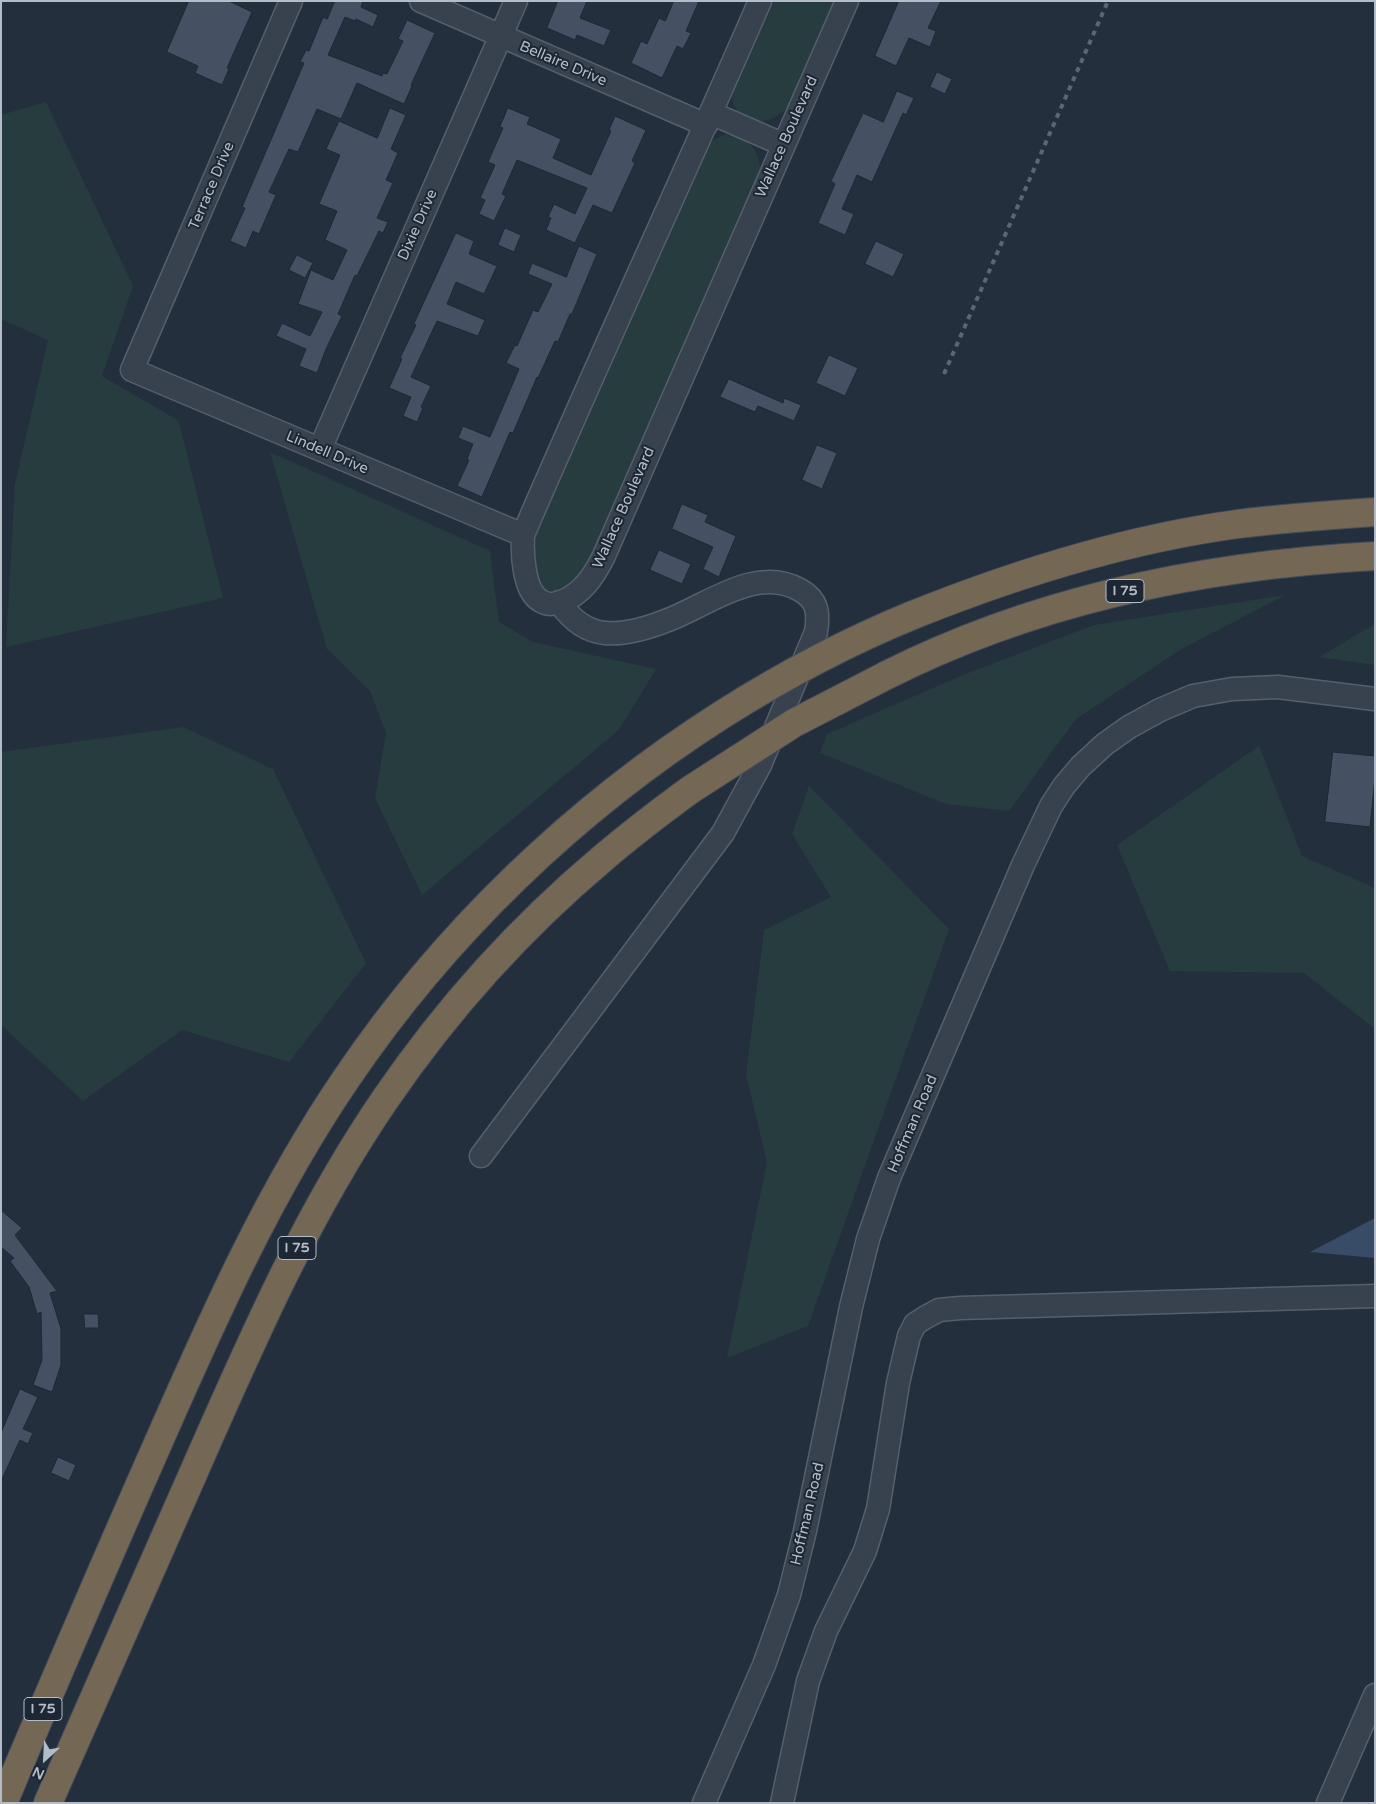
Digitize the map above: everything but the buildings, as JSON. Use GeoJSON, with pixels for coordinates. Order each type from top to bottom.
{"type":"FeatureCollection","features":[{"type":"Feature","properties":{"kind":"highway","name":"I 75"},"geometry":{"type":"LineString","coordinates":[[3,1803],[128,1513],[236,1270],[288,1172],[347,1078],[379,1032],[432,968],[508,886],[562,835],[615,791],[682,742],[755,694],[814,662],[913,615],[965,594],[1073,559],[1154,539],[1273,520],[1375,512]]}},
{"type":"Feature","properties":{"kind":"highway","name":"I 75"},"geometry":{"type":"LineString","coordinates":[[48,1803],[259,1326],[312,1219],[385,1099],[419,1053],[512,943],[558,897],[642,825],[690,790],[794,723],[920,659],[999,628],[1108,595],[1219,571],[1302,561],[1375,556]]}},
{"type":"Feature","properties":{"kind":"street","name":"Terrace Drive"},"geometry":{"type":"LineString","coordinates":[[132,370],[291,1]]}},
{"type":"Feature","properties":{"kind":"street","name":"Bellaire Drive"},"geometry":{"type":"LineString","coordinates":[[421,1],[501,37],[709,119],[784,145]]}},
{"type":"Feature","properties":{"kind":"street","name":"Dixie Drive"},"geometry":{"type":"LineString","coordinates":[[320,449],[516,1]]}},
{"type":"Feature","properties":{"kind":"street"},"geometry":{"type":"LineString","coordinates":[[481,1156],[723,833],[760,765],[816,632],[818,617],[813,600],[796,588],[769,583],[754,584],[733,590],[670,620],[640,629],[617,633],[594,631],[584,627],[571,617],[559,602],[550,604],[542,602],[531,591],[525,570],[523,535],[586,389],[709,119],[760,1]]}},
{"type":"Feature","properties":{"kind":"street","name":"Wallace Boulevard"},"geometry":{"type":"LineString","coordinates":[[559,602],[572,597],[585,587],[603,558],[847,1]]}},
{"type":"Feature","properties":{"kind":"street","name":"Lindell Drive"},"geometry":{"type":"LineString","coordinates":[[132,370],[523,535]]}},
{"type":"Feature","properties":{"kind":"street","name":"Hoffman Road"},"geometry":{"type":"LineString","coordinates":[[704,1803],[764,1665],[789,1595],[805,1531],[851,1307],[868,1240],[889,1178],[1023,864],[1051,806],[1064,786],[1081,766],[1105,744],[1129,727],[1160,710],[1193,696],[1232,689],[1278,687],[1375,699]]}},
{"type":"Feature","properties":{"kind":"street"},"geometry":{"type":"LineString","coordinates":[[782,1803],[808,1682],[826,1631],[865,1551],[878,1508],[898,1384],[909,1336],[915,1324],[939,1310],[960,1308],[1375,1296]]}},
{"type":"Feature","properties":{"kind":"street"},"geometry":{"type":"LineString","coordinates":[[1328,1803],[1375,1694]]}},
{"type":"Feature","properties":{"kind":"green space"},"geometry":{"type":"Polygon","coordinates":[[[765,1],[837,1],[793,102],[772,119],[758,122],[738,111],[734,106],[731,93],[765,1]]]}},
{"type":"Feature","properties":{"kind":"green space"},"geometry":{"type":"Polygon","coordinates":[[[46,102],[133,286],[102,376],[179,421],[223,598],[6,647],[15,484],[48,340],[1,319],[1,115],[46,102]]]}},
{"type":"Feature","properties":{"kind":"green space"},"geometry":{"type":"Polygon","coordinates":[[[727,134],[735,135],[752,146],[759,159],[760,174],[589,564],[573,582],[562,590],[548,590],[540,587],[532,563],[535,531],[705,145],[727,134]]]}},
{"type":"Feature","properties":{"kind":"green space"},"geometry":{"type":"Polygon","coordinates":[[[270,452],[490,551],[499,622],[533,642],[656,669],[619,730],[422,895],[375,798],[386,733],[370,691],[327,649],[270,452]]]}},
{"type":"Feature","properties":{"kind":"green space"},"geometry":{"type":"Polygon","coordinates":[[[1285,595],[1180,650],[1076,719],[1009,811],[946,804],[820,753],[827,734],[963,675],[1094,625],[1285,595]]]}},
{"type":"Feature","properties":{"kind":"green space"},"geometry":{"type":"Polygon","coordinates":[[[1375,624],[1375,665],[1319,657],[1375,624]]]}},
{"type":"Feature","properties":{"kind":"green space"},"geometry":{"type":"Polygon","coordinates":[[[183,727],[273,769],[366,963],[289,1062],[182,1030],[83,1101],[1,1025],[1,752],[183,727]]]}},
{"type":"Feature","properties":{"kind":"green space"},"geometry":{"type":"Polygon","coordinates":[[[1259,746],[1302,856],[1375,888],[1375,1029],[1304,973],[1170,971],[1117,845],[1259,746]]]}},
{"type":"Feature","properties":{"kind":"green space"},"geometry":{"type":"Polygon","coordinates":[[[809,786],[949,929],[808,1326],[727,1358],[767,1162],[746,1075],[764,930],[831,897],[792,834],[809,786]]]}},
{"type":"Feature","properties":{"kind":"water"},"geometry":{"type":"Polygon","coordinates":[[[1375,1218],[1375,1258],[1310,1252],[1375,1218]]]}},
{"type":"Feature","properties":{"kind":"railway"},"geometry":{"type":"LineString","coordinates":[[944,374],[1108,1]]}}]}
